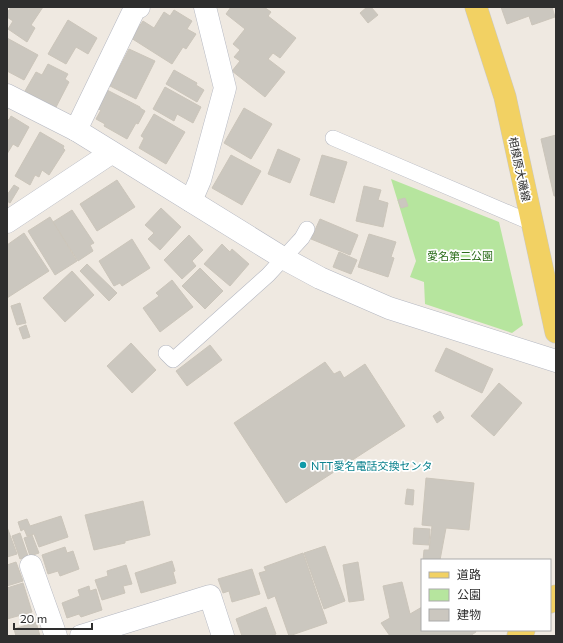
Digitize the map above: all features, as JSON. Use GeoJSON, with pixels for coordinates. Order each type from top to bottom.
{"type":"FeatureCollection","features":[{"type":"Feature","properties":{"kind":"main road","name":"相模原大磯線"},"geometry":{"type":"LineString","coordinates":[[476,7],[504,97],[556,332]]}},
{"type":"Feature","properties":{"kind":"street"},"geometry":{"type":"LineString","coordinates":[[76,130],[135,8],[139,7]]}},
{"type":"Feature","properties":{"kind":"street"},"geometry":{"type":"LineString","coordinates":[[191,201],[202,173],[225,88],[205,7]]}},
{"type":"Feature","properties":{"kind":"street"},"geometry":{"type":"LineString","coordinates":[[7,95],[76,130],[283,258],[320,278],[388,308],[556,360]]}},
{"type":"Feature","properties":{"kind":"street"},"geometry":{"type":"LineString","coordinates":[[7,222],[111,153]]}},
{"type":"Feature","properties":{"kind":"street"},"geometry":{"type":"LineString","coordinates":[[31,566],[56,636]]}},
{"type":"Feature","properties":{"kind":"street"},"geometry":{"type":"LineString","coordinates":[[81,636],[210,596],[223,636]]}},
{"type":"Feature","properties":{"kind":"lane"},"geometry":{"type":"LineString","coordinates":[[333,138],[532,223]]}},
{"type":"Feature","properties":{"kind":"lane"},"geometry":{"type":"LineString","coordinates":[[166,353],[173,360],[268,275],[302,238],[306,229]]}},
{"type":"Feature","properties":{"kind":"green space","name":"愛名第二公園"},"geometry":{"type":"Polygon","coordinates":[[[391,179],[499,222],[523,325],[512,333],[425,304],[424,282],[410,277],[416,261],[391,179]]]}},
{"type":"Feature","properties":{"kind":"building"},"geometry":{"type":"Polygon","coordinates":[[[11,7],[43,7],[31,25],[35,28],[27,42],[8,29],[13,21],[7,17],[7,13],[11,7]]]}},
{"type":"Feature","properties":{"kind":"building"},"geometry":{"type":"Polygon","coordinates":[[[231,7],[264,7],[271,12],[268,16],[296,38],[280,58],[273,53],[268,59],[285,72],[265,97],[232,71],[240,61],[234,57],[240,50],[233,44],[245,29],[226,14],[231,7]]]}},
{"type":"Feature","properties":{"kind":"building"},"geometry":{"type":"Polygon","coordinates":[[[367,7],[371,7],[378,15],[368,23],[360,13],[367,7]]]}},
{"type":"Feature","properties":{"kind":"building"},"geometry":{"type":"Polygon","coordinates":[[[501,7],[552,7],[555,17],[532,25],[529,16],[507,24],[501,7]]]}},
{"type":"Feature","properties":{"kind":"building"},"geometry":{"type":"Polygon","coordinates":[[[174,10],[192,21],[187,29],[196,34],[186,49],[183,47],[172,64],[131,38],[143,21],[154,28],[164,12],[170,16],[174,10]]]}},
{"type":"Feature","properties":{"kind":"building"},"geometry":{"type":"Polygon","coordinates":[[[68,20],[97,38],[88,54],[76,47],[66,64],[48,54],[68,20]]]}},
{"type":"Feature","properties":{"kind":"building"},"geometry":{"type":"Polygon","coordinates":[[[7,38],[38,55],[24,80],[7,71],[7,38]]]}},
{"type":"Feature","properties":{"kind":"building"},"geometry":{"type":"Polygon","coordinates":[[[129,49],[155,61],[136,99],[110,86],[129,49]]]}},
{"type":"Feature","properties":{"kind":"building"},"geometry":{"type":"Polygon","coordinates":[[[48,64],[68,74],[65,79],[69,82],[54,111],[37,102],[39,99],[25,91],[36,72],[42,75],[48,64]]]}},
{"type":"Feature","properties":{"kind":"building"},"geometry":{"type":"Polygon","coordinates":[[[174,70],[197,83],[196,85],[204,90],[197,102],[166,84],[174,70]]]}},
{"type":"Feature","properties":{"kind":"building"},"geometry":{"type":"Polygon","coordinates":[[[165,87],[201,107],[193,123],[177,114],[174,121],[153,109],[165,87]]]}},
{"type":"Feature","properties":{"kind":"building"},"geometry":{"type":"Polygon","coordinates":[[[107,90],[145,111],[127,139],[104,126],[105,124],[96,119],[101,110],[98,109],[107,90]]]}},
{"type":"Feature","properties":{"kind":"building"},"geometry":{"type":"Polygon","coordinates":[[[244,108],[272,124],[251,159],[224,143],[244,108]]]}},
{"type":"Feature","properties":{"kind":"building"},"geometry":{"type":"Polygon","coordinates":[[[154,114],[185,132],[166,164],[139,148],[144,138],[141,136],[154,114]]]}},
{"type":"Feature","properties":{"kind":"building"},"geometry":{"type":"Polygon","coordinates":[[[11,116],[29,127],[18,147],[13,144],[7,154],[7,119],[9,120],[11,116]]]}},
{"type":"Feature","properties":{"kind":"building"},"geometry":{"type":"Polygon","coordinates":[[[40,132],[64,146],[63,148],[65,150],[49,175],[42,170],[39,177],[35,175],[30,185],[15,176],[40,132]]]}},
{"type":"Feature","properties":{"kind":"building"},"geometry":{"type":"Polygon","coordinates":[[[556,135],[556,196],[554,196],[541,139],[556,135]]]}},
{"type":"Feature","properties":{"kind":"building"},"geometry":{"type":"Polygon","coordinates":[[[278,149],[300,159],[290,183],[268,174],[278,149]]]}},
{"type":"Feature","properties":{"kind":"building"},"geometry":{"type":"Polygon","coordinates":[[[231,155],[261,171],[242,205],[212,188],[231,155]]]}},
{"type":"Feature","properties":{"kind":"building"},"geometry":{"type":"Polygon","coordinates":[[[322,155],[347,162],[334,203],[310,195],[322,155]]]}},
{"type":"Feature","properties":{"kind":"building"},"geometry":{"type":"Polygon","coordinates":[[[117,180],[135,207],[97,231],[80,204],[117,180]]]}},
{"type":"Feature","properties":{"kind":"building"},"geometry":{"type":"Polygon","coordinates":[[[14,185],[19,188],[10,203],[7,201],[7,195],[14,185]]]}},
{"type":"Feature","properties":{"kind":"building"},"geometry":{"type":"Polygon","coordinates":[[[364,186],[381,190],[378,200],[388,203],[383,227],[356,221],[364,186]]]}},
{"type":"Feature","properties":{"kind":"building"},"geometry":{"type":"Polygon","coordinates":[[[405,198],[408,206],[401,208],[398,200],[405,198]]]}},
{"type":"Feature","properties":{"kind":"building"},"geometry":{"type":"Polygon","coordinates":[[[161,208],[181,227],[160,250],[148,239],[154,233],[145,225],[161,208]]]}},
{"type":"Feature","properties":{"kind":"building"},"geometry":{"type":"Polygon","coordinates":[[[72,210],[94,243],[90,245],[93,251],[78,261],[53,222],[72,210]]]}},
{"type":"Feature","properties":{"kind":"building"},"geometry":{"type":"Polygon","coordinates":[[[50,217],[77,261],[55,275],[28,231],[50,217]]]}},
{"type":"Feature","properties":{"kind":"building"},"geometry":{"type":"Polygon","coordinates":[[[320,219],[358,235],[350,255],[311,239],[320,219]]]}},
{"type":"Feature","properties":{"kind":"building"},"geometry":{"type":"Polygon","coordinates":[[[24,233],[49,271],[7,298],[7,245],[24,233]]]}},
{"type":"Feature","properties":{"kind":"building"},"geometry":{"type":"Polygon","coordinates":[[[369,234],[396,242],[391,257],[394,258],[388,277],[358,267],[369,234]]]}},
{"type":"Feature","properties":{"kind":"building"},"geometry":{"type":"Polygon","coordinates":[[[189,235],[203,250],[192,261],[196,266],[182,279],[164,260],[189,235]]]}},
{"type":"Feature","properties":{"kind":"building"},"geometry":{"type":"Polygon","coordinates":[[[132,239],[150,268],[122,286],[120,283],[114,286],[99,261],[132,239]]]}},
{"type":"Feature","properties":{"kind":"building"},"geometry":{"type":"Polygon","coordinates":[[[222,244],[230,252],[232,249],[249,264],[230,286],[204,264],[222,244]]]}},
{"type":"Feature","properties":{"kind":"building"},"geometry":{"type":"Polygon","coordinates":[[[339,252],[357,260],[351,274],[333,267],[339,252]]]}},
{"type":"Feature","properties":{"kind":"building"},"geometry":{"type":"Polygon","coordinates":[[[87,264],[117,293],[109,301],[80,271],[87,264]]]}},
{"type":"Feature","properties":{"kind":"building"},"geometry":{"type":"Polygon","coordinates":[[[200,268],[223,291],[205,309],[182,286],[200,268]]]}},
{"type":"Feature","properties":{"kind":"building"},"geometry":{"type":"Polygon","coordinates":[[[72,271],[94,295],[65,322],[43,298],[72,271]]]}},
{"type":"Feature","properties":{"kind":"building"},"geometry":{"type":"Polygon","coordinates":[[[172,280],[193,307],[160,332],[143,308],[159,296],[156,293],[172,280]]]}},
{"type":"Feature","properties":{"kind":"building"},"geometry":{"type":"Polygon","coordinates":[[[20,303],[26,323],[17,325],[11,306],[20,303]]]}},
{"type":"Feature","properties":{"kind":"building"},"geometry":{"type":"Polygon","coordinates":[[[26,325],[30,337],[23,339],[19,328],[26,325]]]}},
{"type":"Feature","properties":{"kind":"building"},"geometry":{"type":"Polygon","coordinates":[[[131,343],[156,370],[132,393],[107,366],[131,343]]]}},
{"type":"Feature","properties":{"kind":"building"},"geometry":{"type":"Polygon","coordinates":[[[210,345],[222,360],[187,386],[176,371],[210,345]]]}},
{"type":"Feature","properties":{"kind":"building"},"geometry":{"type":"Polygon","coordinates":[[[446,348],[493,369],[482,393],[435,371],[446,348]]]}},
{"type":"Feature","properties":{"kind":"building","name":"NTT愛名電話交換センタ"},"geometry":{"type":"Polygon","coordinates":[[[325,362],[334,374],[340,371],[344,378],[365,364],[405,426],[286,503],[234,423],[325,362]]]}},
{"type":"Feature","properties":{"kind":"building"},"geometry":{"type":"Polygon","coordinates":[[[499,383],[522,403],[494,436],[471,416],[499,383]]]}},
{"type":"Feature","properties":{"kind":"building"},"geometry":{"type":"Polygon","coordinates":[[[440,411],[444,418],[437,423],[433,416],[440,411]]]}},
{"type":"Feature","properties":{"kind":"building"},"geometry":{"type":"Polygon","coordinates":[[[426,478],[474,483],[469,530],[446,528],[440,559],[423,559],[424,550],[429,550],[432,526],[422,525],[426,478]]]}},
{"type":"Feature","properties":{"kind":"building"},"geometry":{"type":"Polygon","coordinates":[[[407,489],[414,490],[413,505],[405,504],[407,489]]]}},
{"type":"Feature","properties":{"kind":"building"},"geometry":{"type":"Polygon","coordinates":[[[143,501],[150,535],[125,541],[125,543],[94,550],[85,515],[143,501]]]}},
{"type":"Feature","properties":{"kind":"building"},"geometry":{"type":"Polygon","coordinates":[[[61,516],[68,537],[39,547],[34,534],[27,536],[24,529],[21,531],[18,522],[27,519],[30,526],[61,516]]]}},
{"type":"Feature","properties":{"kind":"building"},"geometry":{"type":"Polygon","coordinates":[[[7,527],[17,554],[7,557],[7,527]]]}},
{"type":"Feature","properties":{"kind":"building"},"geometry":{"type":"Polygon","coordinates":[[[414,528],[430,529],[429,545],[413,544],[414,528]]]}},
{"type":"Feature","properties":{"kind":"building"},"geometry":{"type":"Polygon","coordinates":[[[20,533],[28,556],[20,559],[12,536],[20,533]]]}},
{"type":"Feature","properties":{"kind":"building"},"geometry":{"type":"Polygon","coordinates":[[[32,535],[39,553],[30,556],[24,538],[32,535]]]}},
{"type":"Feature","properties":{"kind":"building"},"geometry":{"type":"Polygon","coordinates":[[[325,546],[345,601],[324,609],[304,553],[325,546]]]}},
{"type":"Feature","properties":{"kind":"building"},"geometry":{"type":"Polygon","coordinates":[[[65,547],[67,553],[73,551],[79,569],[60,576],[58,571],[48,574],[42,555],[65,547]]]}},
{"type":"Feature","properties":{"kind":"building"},"geometry":{"type":"Polygon","coordinates":[[[303,553],[327,623],[289,636],[275,596],[268,599],[259,573],[266,571],[264,567],[303,553]]]}},
{"type":"Feature","properties":{"kind":"building"},"geometry":{"type":"Polygon","coordinates":[[[172,561],[176,583],[141,593],[135,573],[172,561]]]}},
{"type":"Feature","properties":{"kind":"building"},"geometry":{"type":"Polygon","coordinates":[[[16,562],[23,581],[7,586],[7,565],[16,562]]]}},
{"type":"Feature","properties":{"kind":"building"},"geometry":{"type":"Polygon","coordinates":[[[358,562],[364,600],[349,602],[343,565],[358,562]]]}},
{"type":"Feature","properties":{"kind":"building"},"geometry":{"type":"Polygon","coordinates":[[[126,565],[132,584],[123,586],[125,593],[102,600],[95,580],[108,576],[107,571],[126,565]]]}},
{"type":"Feature","properties":{"kind":"building"},"geometry":{"type":"Polygon","coordinates":[[[252,569],[260,594],[232,602],[229,591],[223,593],[218,579],[252,569]]]}},
{"type":"Feature","properties":{"kind":"building"},"geometry":{"type":"Polygon","coordinates":[[[402,582],[410,614],[421,608],[421,631],[476,632],[470,636],[390,636],[381,623],[390,618],[383,586],[402,582]]]}},
{"type":"Feature","properties":{"kind":"building"},"geometry":{"type":"Polygon","coordinates":[[[23,583],[32,612],[7,619],[7,588],[23,583]]]}},
{"type":"Feature","properties":{"kind":"building"},"geometry":{"type":"Polygon","coordinates":[[[89,586],[90,591],[96,589],[102,610],[81,617],[79,614],[67,618],[62,603],[80,596],[78,590],[89,586]]]}},
{"type":"Feature","properties":{"kind":"building"},"geometry":{"type":"Polygon","coordinates":[[[266,607],[276,634],[271,636],[242,636],[236,619],[266,607]]]}},
{"type":"Feature","properties":{"kind":"building"},"geometry":{"type":"Polygon","coordinates":[[[36,622],[40,636],[16,636],[14,629],[36,622]]]}},
{"type":"Feature","properties":{"kind":"place","name":"NTT愛名電話交換センタ"},"geometry":{"type":"Point","coordinates":[303,465]}}]}
